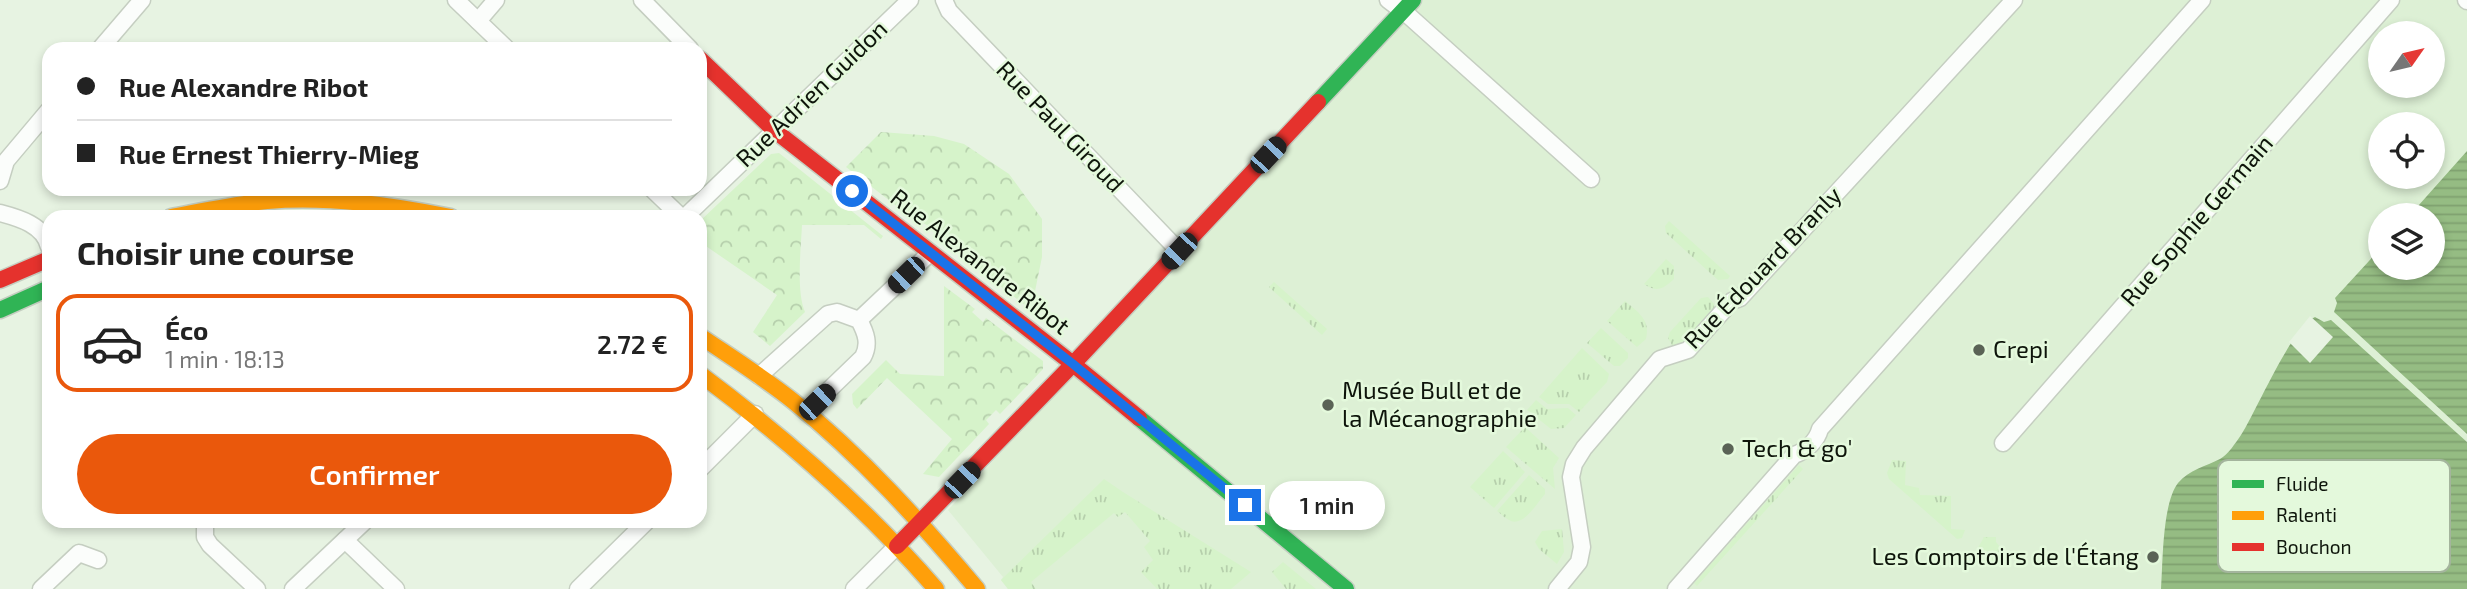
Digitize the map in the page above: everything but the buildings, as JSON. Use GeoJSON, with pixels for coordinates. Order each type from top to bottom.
{"type":"FeatureCollection","features":[{"type":"Feature","properties":{"kind":"street"},"geometry":{"type":"LineString","coordinates":[[106,42],[142,0]]}},
{"type":"Feature","properties":{"kind":"street"},"geometry":{"type":"LineString","coordinates":[[456,0],[500,42]]}},
{"type":"Feature","properties":{"kind":"street"},"geometry":{"type":"LineString","coordinates":[[478,21],[496,0]]}},
{"type":"Feature","properties":{"kind":"street"},"geometry":{"type":"LineString","coordinates":[[642,0],[684,42]]}},
{"type":"Feature","properties":{"kind":"street","name":"Rue Adrien Guidon"},"geometry":{"type":"LineString","coordinates":[[707,194],[909,0]]}},
{"type":"Feature","properties":{"kind":"street","name":"Rue Paul Giroud"},"geometry":{"type":"LineString","coordinates":[[944,0],[949,11],[1179,251]]}},
{"type":"Feature","properties":{"kind":"street"},"geometry":{"type":"LineString","coordinates":[[1388,0],[1408,6],[1591,179]]}},
{"type":"Feature","properties":{"kind":"street","name":"Rue Édouard Branly"},"geometry":{"type":"LineString","coordinates":[[1557,589],[1579,562],[1582,547],[1571,477],[1574,464],[1584,448],[1660,359],[1688,350],[1732,302],[1740,298],[2014,0]]}},
{"type":"Feature","properties":{"kind":"street"},"geometry":{"type":"LineString","coordinates":[[1676,589],[1794,455],[1812,443],[1820,429],[2202,0]]}},
{"type":"Feature","properties":{"kind":"street","name":"Rue Sophie Germain"},"geometry":{"type":"LineString","coordinates":[[2003,443],[2391,0]]}},
{"type":"Feature","properties":{"kind":"street"},"geometry":{"type":"LineString","coordinates":[[854,589],[1073,364],[1408,6]]}},
{"type":"Feature","properties":{"kind":"street","name":"Rue Alexandre Ribot"},"geometry":{"type":"LineString","coordinates":[[707,66],[774,130],[1073,364],[1346,589]]}},
{"type":"Feature","properties":{"kind":"street"},"geometry":{"type":"LineString","coordinates":[[0,181],[6,161],[42,118]]}},
{"type":"Feature","properties":{"kind":"street"},"geometry":{"type":"LineString","coordinates":[[660,196],[675,210]]}},
{"type":"Feature","properties":{"kind":"street","name":"Rue Adrien Guidon"},"geometry":{"type":"LineString","coordinates":[[690,210],[705,196]]}},
{"type":"Feature","properties":{"kind":"street"},"geometry":{"type":"LineString","coordinates":[[209,210],[290,200],[344,201],[420,210]]}},
{"type":"Feature","properties":{"kind":"street"},"geometry":{"type":"LineString","coordinates":[[0,213],[25,219],[42,234]]}},
{"type":"Feature","properties":{"kind":"street"},"geometry":{"type":"LineString","coordinates":[[859,320],[930,253]]}},
{"type":"Feature","properties":{"kind":"street"},"geometry":{"type":"LineString","coordinates":[[0,280],[42,262]]}},
{"type":"Feature","properties":{"kind":"street"},"geometry":{"type":"LineString","coordinates":[[4,309],[42,276]]}},
{"type":"Feature","properties":{"kind":"street"},"geometry":{"type":"LineString","coordinates":[[4,309],[42,291]]}},
{"type":"Feature","properties":{"kind":"street"},"geometry":{"type":"LineString","coordinates":[[759,376],[828,314],[837,312],[859,320],[866,333],[867,348],[863,358],[806,412]]}},
{"type":"Feature","properties":{"kind":"street"},"geometry":{"type":"LineString","coordinates":[[707,341],[806,412],[886,487],[977,589]]}},
{"type":"Feature","properties":{"kind":"street"},"geometry":{"type":"LineString","coordinates":[[707,379],[755,414],[852,500],[936,589]]}},
{"type":"Feature","properties":{"kind":"street"},"geometry":{"type":"LineString","coordinates":[[707,462],[755,414]]}},
{"type":"Feature","properties":{"kind":"street"},"geometry":{"type":"LineString","coordinates":[[205,528],[205,537],[210,545],[257,589]]}},
{"type":"Feature","properties":{"kind":"street"},"geometry":{"type":"LineString","coordinates":[[293,589],[357,528]]}},
{"type":"Feature","properties":{"kind":"street"},"geometry":{"type":"LineString","coordinates":[[578,589],[640,528]]}},
{"type":"Feature","properties":{"kind":"street"},"geometry":{"type":"LineString","coordinates":[[345,540],[396,589]]}},
{"type":"Feature","properties":{"kind":"street"},"geometry":{"type":"LineString","coordinates":[[41,589],[79,553],[98,560]]}},
{"type":"Feature","properties":{"kind":"shaded area"},"geometry":{"type":"Polygon","coordinates":[[[1415,0],[2467,0],[2467,589],[1008,589],[1001,580],[1003,577],[948,510],[1415,0]]]}},
{"type":"Feature","properties":{"kind":"shaded area"},"geometry":{"type":"Polygon","coordinates":[[[2467,151],[2467,434],[2334,312],[2337,303],[2335,298],[2368,262],[2368,280],[2445,280],[2445,203],[2421,203],[2433,189],[2445,189],[2445,176],[2467,151]]]}},
{"type":"Feature","properties":{"kind":"shaded area"},"geometry":{"type":"Polygon","coordinates":[[[2315,317],[2324,322],[2331,320],[2467,442],[2467,589],[2161,589],[2166,519],[2178,483],[2192,472],[2223,457],[2232,448],[2275,370],[2306,324],[2315,317]]]}},
{"type":"Feature","properties":{"kind":"green space"},"geometry":{"type":"Polygon","coordinates":[[[881,132],[934,136],[964,144],[1009,174],[1042,219],[1042,257],[1034,296],[1026,306],[983,273],[947,237],[903,211],[846,167],[881,132]]]}},
{"type":"Feature","properties":{"kind":"green space"},"geometry":{"type":"Polygon","coordinates":[[[779,153],[883,236],[881,239],[864,225],[802,225],[800,281],[805,312],[770,346],[753,332],[777,295],[707,247],[707,214],[771,154],[779,153]]]}},
{"type":"Feature","properties":{"kind":"green space"},"geometry":{"type":"Polygon","coordinates":[[[1669,221],[1730,276],[1728,279],[1718,280],[1666,233],[1665,226],[1669,221]]]}},
{"type":"Feature","properties":{"kind":"green space"},"geometry":{"type":"Polygon","coordinates":[[[1666,259],[1674,266],[1674,279],[1660,289],[1644,284],[1666,259]]]}},
{"type":"Feature","properties":{"kind":"green space"},"geometry":{"type":"Polygon","coordinates":[[[1274,282],[1327,329],[1322,335],[1269,287],[1274,282]]]}},
{"type":"Feature","properties":{"kind":"green space"},"geometry":{"type":"Polygon","coordinates":[[[944,286],[975,309],[972,312],[983,322],[986,318],[1043,361],[1043,369],[1000,414],[996,410],[986,420],[989,424],[939,477],[923,474],[952,439],[887,378],[857,409],[853,404],[852,394],[886,360],[900,374],[944,376],[944,286]]]}},
{"type":"Feature","properties":{"kind":"green space"},"geometry":{"type":"Polygon","coordinates":[[[1708,297],[1714,304],[1714,310],[1682,345],[1672,345],[1668,338],[1670,332],[1701,298],[1708,297]]]}},
{"type":"Feature","properties":{"kind":"green space"},"geometry":{"type":"Polygon","coordinates":[[[1625,301],[1642,317],[1647,327],[1646,339],[1637,347],[1607,321],[1625,301]]]}},
{"type":"Feature","properties":{"kind":"green space"},"geometry":{"type":"Polygon","coordinates":[[[1601,328],[1628,353],[1628,358],[1620,366],[1614,366],[1587,343],[1601,328]]]}},
{"type":"Feature","properties":{"kind":"green space"},"geometry":{"type":"Polygon","coordinates":[[[1582,348],[1609,374],[1607,382],[1579,412],[1569,404],[1548,404],[1539,397],[1582,348]]]}},
{"type":"Feature","properties":{"kind":"green space"},"geometry":{"type":"Polygon","coordinates":[[[1536,400],[1547,409],[1568,408],[1576,415],[1564,428],[1551,429],[1527,410],[1536,400]]]}},
{"type":"Feature","properties":{"kind":"green space"},"geometry":{"type":"Polygon","coordinates":[[[1525,427],[1559,458],[1553,468],[1555,489],[1506,447],[1525,427]]]}},
{"type":"Feature","properties":{"kind":"green space"},"geometry":{"type":"Polygon","coordinates":[[[1503,451],[1525,472],[1494,508],[1470,487],[1503,451]]]}},
{"type":"Feature","properties":{"kind":"green space"},"geometry":{"type":"Polygon","coordinates":[[[1892,460],[1906,461],[1905,485],[1919,488],[1920,495],[1951,496],[1951,529],[1965,530],[1962,538],[1957,539],[1889,479],[1887,473],[1892,460]]]}},
{"type":"Feature","properties":{"kind":"green space"},"geometry":{"type":"Polygon","coordinates":[[[1799,465],[1803,469],[1697,586],[1694,583],[1799,465]]]}},
{"type":"Feature","properties":{"kind":"green space"},"geometry":{"type":"Polygon","coordinates":[[[1529,475],[1545,489],[1545,494],[1526,517],[1516,522],[1511,521],[1497,511],[1529,475]]]}},
{"type":"Feature","properties":{"kind":"green space"},"geometry":{"type":"Polygon","coordinates":[[[1104,479],[1251,572],[1231,589],[1157,589],[1141,572],[1153,560],[1144,547],[1150,541],[1125,512],[1118,517],[1114,513],[1031,582],[1036,589],[1008,589],[1001,580],[1104,479]]]}},
{"type":"Feature","properties":{"kind":"green space"},"geometry":{"type":"Polygon","coordinates":[[[1562,529],[1564,552],[1557,564],[1539,549],[1535,542],[1542,531],[1562,529]]]}},
{"type":"Feature","properties":{"kind":"green space"},"geometry":{"type":"Polygon","coordinates":[[[1984,537],[1996,537],[1996,542],[2006,554],[1992,568],[1975,553],[1984,537]]]}},
{"type":"Feature","properties":{"kind":"green space"},"geometry":{"type":"Polygon","coordinates":[[[1283,562],[1316,589],[1286,589],[1272,572],[1283,562]]]}},
{"type":"Feature","properties":{"kind":"pier"},"geometry":{"type":"Polygon","coordinates":[[[2310,316],[2333,337],[2310,363],[2289,342],[2310,316]]]}},
{"type":"Feature","properties":{"kind":"traffic: fast"},"geometry":{"type":"LineString","coordinates":[[1318,102],[1413,0]]}},
{"type":"Feature","properties":{"kind":"traffic: fast"},"geometry":{"type":"LineString","coordinates":[[0,310],[42,291]]}},
{"type":"Feature","properties":{"kind":"traffic: fast"},"geometry":{"type":"LineString","coordinates":[[1139,418],[1346,589]]}},
{"type":"Feature","properties":{"kind":"traffic: slow"},"geometry":{"type":"LineString","coordinates":[[208,210],[255,202],[290,200],[337,201],[411,210]]}},
{"type":"Feature","properties":{"kind":"traffic: slow"},"geometry":{"type":"LineString","coordinates":[[707,341],[782,392],[843,444],[912,515],[977,589]]}},
{"type":"Feature","properties":{"kind":"traffic: slow"},"geometry":{"type":"LineString","coordinates":[[707,379],[824,475],[882,530],[936,589]]}},
{"type":"Feature","properties":{"kind":"traffic: jam"},"geometry":{"type":"LineString","coordinates":[[707,66],[774,130],[1139,418]]}},
{"type":"Feature","properties":{"kind":"traffic: jam"},"geometry":{"type":"LineString","coordinates":[[897,546],[1073,364],[1318,102]]}},
{"type":"Feature","properties":{"kind":"traffic: jam"},"geometry":{"type":"LineString","coordinates":[[0,280],[42,262]]}},
{"type":"Feature","properties":{"kind":"place","name":"Crepi"},"geometry":{"type":"Point","coordinates":[1979,350]}},
{"type":"Feature","properties":{"kind":"place","name":"Musée Bull et de la Mécanographie"},"geometry":{"type":"Point","coordinates":[1328,405]}},
{"type":"Feature","properties":{"kind":"place","name":"Tech & go'"},"geometry":{"type":"Point","coordinates":[1728,449]}},
{"type":"Feature","properties":{"kind":"place","name":"Les Comptoirs de l'Étang"},"geometry":{"type":"Point","coordinates":[2153,557]}},
{"type":"Feature","properties":{"kind":"route"},"geometry":{"type":"LineString","coordinates":[[852,191],[1073,364],[1245,505]]}}]}
